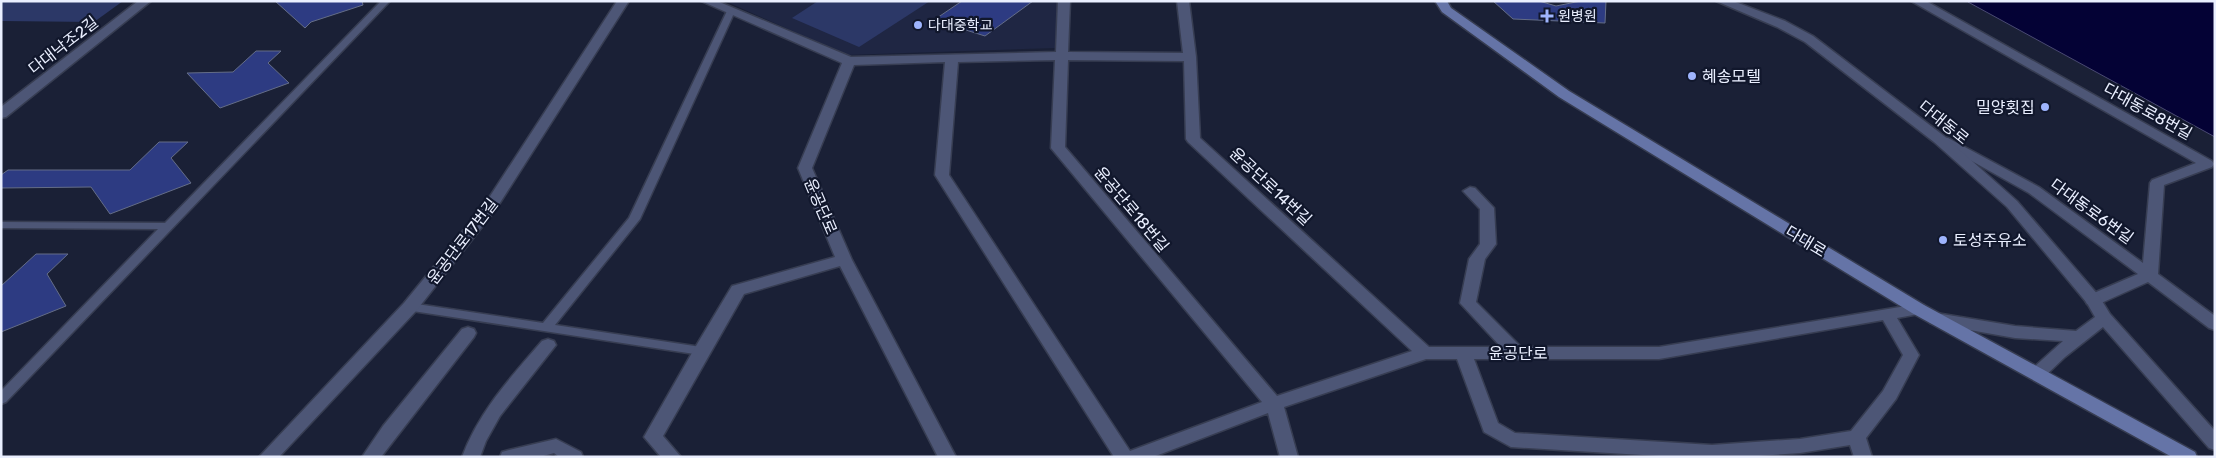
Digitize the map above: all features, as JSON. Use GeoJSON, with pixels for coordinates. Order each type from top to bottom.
{"type":"FeatureCollection","features":[{"type":"Feature","properties":{"kind":"main road","name":"다대로"},"geometry":{"type":"LineString","coordinates":[[1441,1],[1446,10],[1564,94],[1918,309],[2188,457]]}},
{"type":"Feature","properties":{"kind":"street","name":"다대낙조2길"},"geometry":{"type":"LineString","coordinates":[[1,114],[145,1]]}},
{"type":"Feature","properties":{"kind":"street","name":"윤공단로17번길"},"geometry":{"type":"LineString","coordinates":[[268,457],[410,307],[491,206],[623,1]]}},
{"type":"Feature","properties":{"kind":"street"},"geometry":{"type":"LineString","coordinates":[[707,1],[849,61],[1062,56],[1190,57]]}},
{"type":"Feature","properties":{"kind":"street","name":"윤공단로18번길"},"geometry":{"type":"LineString","coordinates":[[1064,1],[1058,148],[1274,404]]}},
{"type":"Feature","properties":{"kind":"street","name":"윤공단로14번길"},"geometry":{"type":"LineString","coordinates":[[1183,1],[1190,57],[1193,139],[1426,353]]}},
{"type":"Feature","properties":{"kind":"street","name":"다대동로8번길"},"geometry":{"type":"LineString","coordinates":[[1917,1],[2211,165]]}},
{"type":"Feature","properties":{"kind":"street","name":"다대동로"},"geometry":{"type":"LineString","coordinates":[[1727,2],[1781,24],[1809,39],[1939,139],[2012,204],[2093,300],[2104,318],[2215,443]]}},
{"type":"Feature","properties":{"kind":"street"},"geometry":{"type":"LineString","coordinates":[[952,58],[942,175],[1124,457]]}},
{"type":"Feature","properties":{"kind":"street","name":"윤공단로"},"geometry":{"type":"LineString","coordinates":[[849,61],[805,168],[844,260],[947,457]]}},
{"type":"Feature","properties":{"kind":"street","name":"다대동로6번길"},"geometry":{"type":"LineString","coordinates":[[1939,139],[2034,190],[2215,324]]}},
{"type":"Feature","properties":{"kind":"street","name":"다대동로8번길"},"geometry":{"type":"LineString","coordinates":[[2150,275],[2157,183],[2211,165]]}},
{"type":"Feature","properties":{"kind":"street"},"geometry":{"type":"LineString","coordinates":[[1470,191],[1487,208],[1488,244],[1477,259],[1468,303],[1517,353]]}},
{"type":"Feature","properties":{"kind":"street"},"geometry":{"type":"LineString","coordinates":[[672,457],[653,437],[738,290],[844,260]]}},
{"type":"Feature","properties":{"kind":"street"},"geometry":{"type":"LineString","coordinates":[[2093,300],[2150,275]]}},
{"type":"Feature","properties":{"kind":"street","name":"윤공단로"},"geometry":{"type":"LineString","coordinates":[[1133,457],[1274,404],[1426,353],[1659,353],[1918,309]]}},
{"type":"Feature","properties":{"kind":"street"},"geometry":{"type":"LineString","coordinates":[[1463,353],[1490,427],[1512,440],[1712,452],[1800,446],[1857,437],[1890,395],[1911,355],[1887,314]]}},
{"type":"Feature","properties":{"kind":"street"},"geometry":{"type":"LineString","coordinates":[[2037,374],[2104,318]]}},
{"type":"Feature","properties":{"kind":"street"},"geometry":{"type":"LineString","coordinates":[[1936,319],[2015,332],[2080,337]]}},
{"type":"Feature","properties":{"kind":"street"},"geometry":{"type":"LineString","coordinates":[[371,457],[389,431],[468,333]]}},
{"type":"Feature","properties":{"kind":"street"},"geometry":{"type":"LineString","coordinates":[[471,457],[476,439],[547,336]]}},
{"type":"Feature","properties":{"kind":"street"},"geometry":{"type":"LineString","coordinates":[[1274,404],[1289,457]]}},
{"type":"Feature","properties":{"kind":"street"},"geometry":{"type":"LineString","coordinates":[[1857,437],[1863,457]]}},
{"type":"Feature","properties":{"kind":"street"},"geometry":{"type":"LineString","coordinates":[[510,457],[556,446],[571,453],[574,457]]}},
{"type":"Feature","properties":{"kind":"lane"},"geometry":{"type":"LineString","coordinates":[[1,399],[386,1]]}},
{"type":"Feature","properties":{"kind":"lane"},"geometry":{"type":"LineString","coordinates":[[547,336],[634,219],[730,11]]}},
{"type":"Feature","properties":{"kind":"lane"},"geometry":{"type":"LineString","coordinates":[[1,225],[169,226]]}},
{"type":"Feature","properties":{"kind":"lane"},"geometry":{"type":"LineString","coordinates":[[410,307],[547,336],[701,351]]}},
{"type":"Feature","properties":{"kind":"shaded area"},"geometry":{"type":"Polygon","coordinates":[[[1,1],[123,1],[94,22],[1,21],[1,1]]]}},
{"type":"Feature","properties":{"kind":"shaded area","name":"다대중학교"},"geometry":{"type":"Polygon","coordinates":[[[725,1],[1061,1],[1055,48],[846,55],[725,1]]]}},
{"type":"Feature","properties":{"kind":"shaded area"},"geometry":{"type":"Polygon","coordinates":[[[818,1],[930,1],[859,47],[792,18],[818,1]]]}},
{"type":"Feature","properties":{"kind":"shaded area"},"geometry":{"type":"Polygon","coordinates":[[[1971,1],[2215,1],[2215,137],[1968,2],[1971,1]]]}},
{"type":"Feature","properties":{"kind":"building"},"geometry":{"type":"Polygon","coordinates":[[[275,1],[362,1],[363,5],[311,22],[305,28],[275,1]]]}},
{"type":"Feature","properties":{"kind":"building"},"geometry":{"type":"Polygon","coordinates":[[[962,1],[1033,1],[985,36],[934,20],[962,1]]]}},
{"type":"Feature","properties":{"kind":"building"},"geometry":{"type":"Polygon","coordinates":[[[1493,1],[1539,1],[1556,6],[1581,1],[1606,1],[1605,23],[1513,19],[1493,1]]]}},
{"type":"Feature","properties":{"kind":"building"},"geometry":{"type":"Polygon","coordinates":[[[256,51],[281,51],[268,63],[289,83],[220,108],[187,73],[233,72],[256,51]]]}},
{"type":"Feature","properties":{"kind":"building"},"geometry":{"type":"Polygon","coordinates":[[[159,142],[188,142],[171,158],[191,183],[110,214],[91,187],[1,188],[1,175],[8,170],[130,170],[159,142]]]}},
{"type":"Feature","properties":{"kind":"building"},"geometry":{"type":"Polygon","coordinates":[[[36,254],[68,254],[47,274],[66,306],[1,332],[1,286],[36,254]]]}},
{"type":"Feature","properties":{"kind":"place","name":"원병원"},"geometry":{"type":"Point","coordinates":[1547,16]}},
{"type":"Feature","properties":{"kind":"place","name":"다대중학교"},"geometry":{"type":"Point","coordinates":[918,25]}},
{"type":"Feature","properties":{"kind":"place","name":"혜송모텔"},"geometry":{"type":"Point","coordinates":[1692,76]}},
{"type":"Feature","properties":{"kind":"place","name":"밀양횟집"},"geometry":{"type":"Point","coordinates":[2045,107]}},
{"type":"Feature","properties":{"kind":"place","name":"토성주유소"},"geometry":{"type":"Point","coordinates":[1943,240]}}]}
